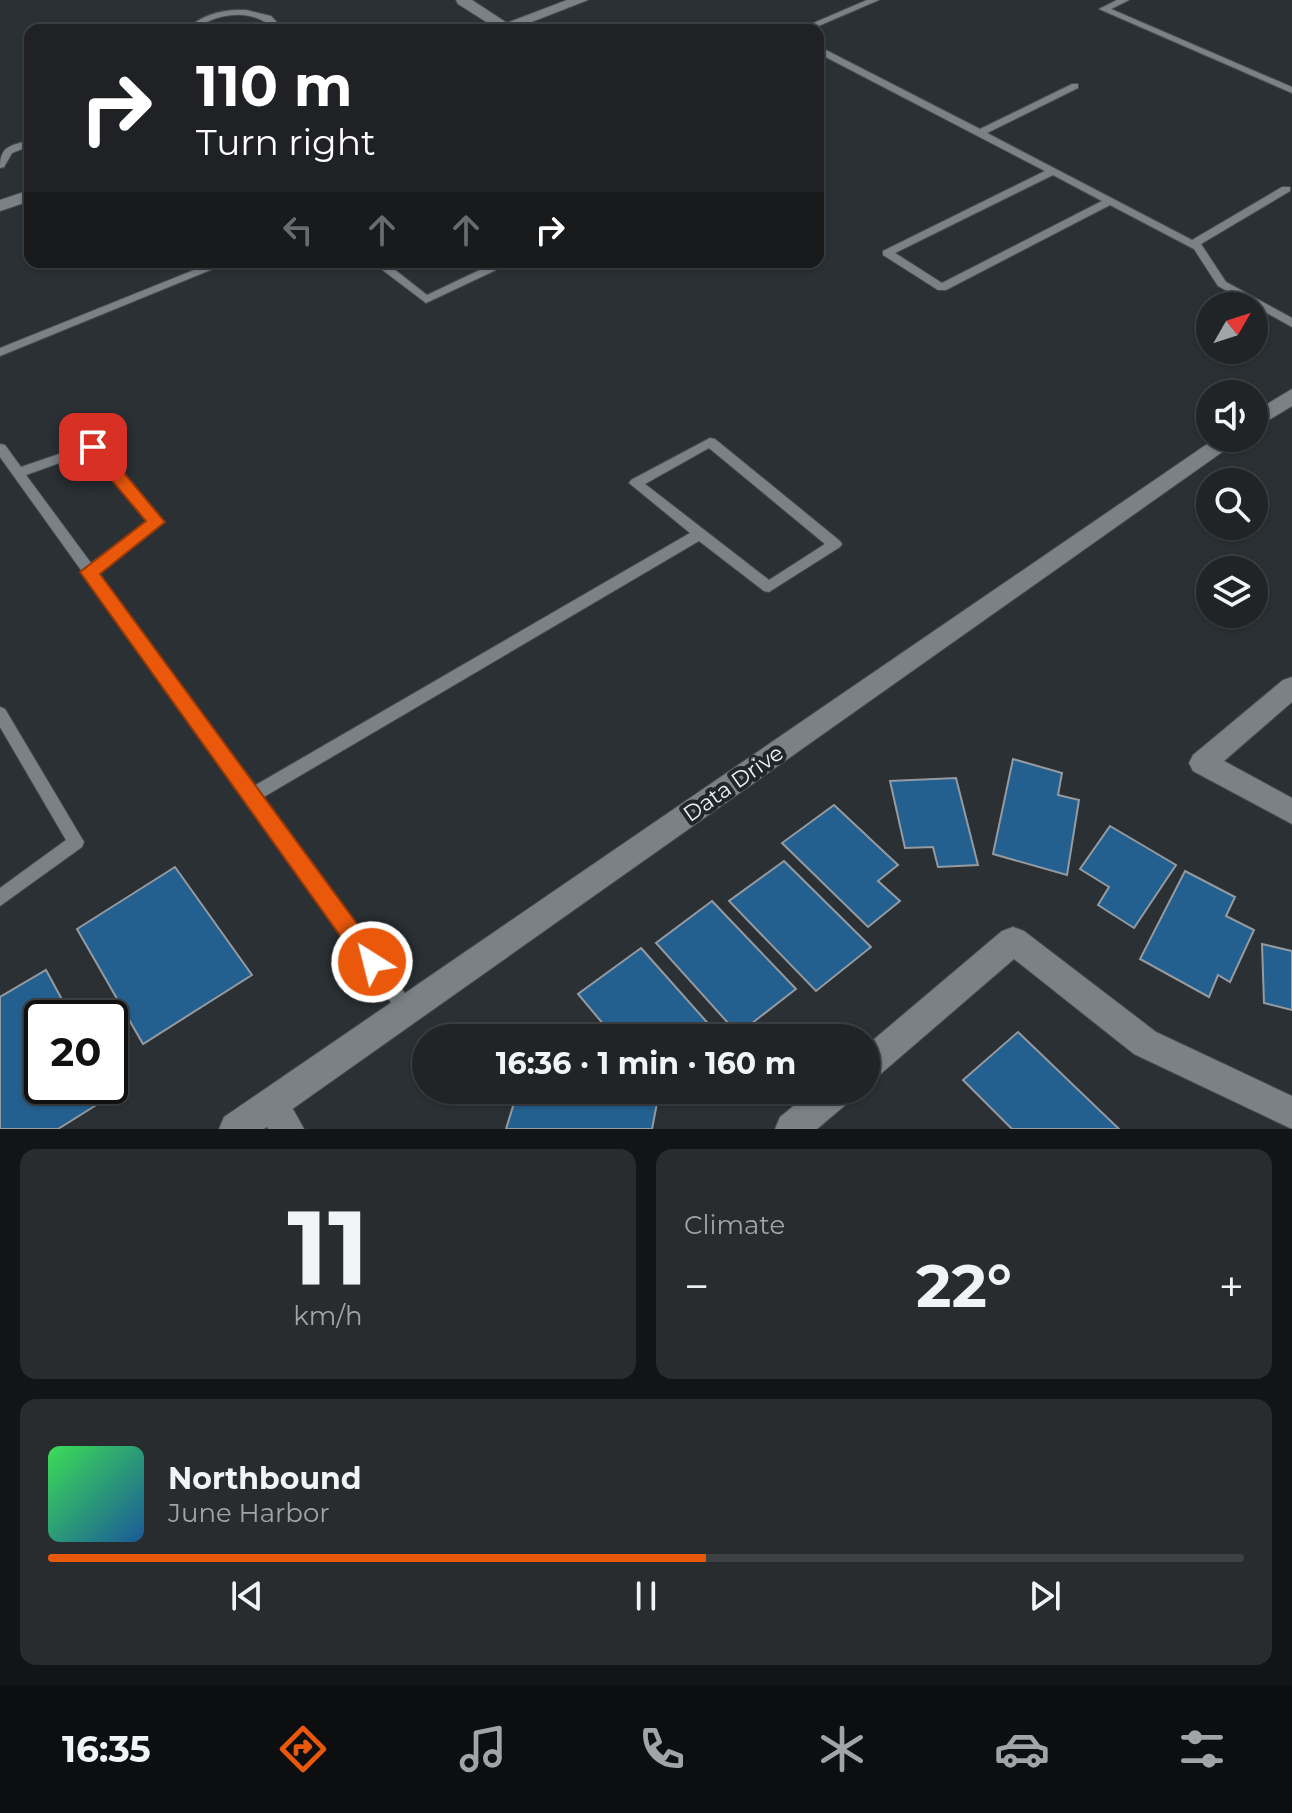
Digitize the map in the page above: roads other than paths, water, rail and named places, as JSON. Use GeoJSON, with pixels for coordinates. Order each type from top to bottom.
{"type":"FeatureCollection","features":[{"type":"Feature","properties":{"kind":"street"},"geometry":{"type":"LineString","coordinates":[[512,24],[581,0]]}},
{"type":"Feature","properties":{"kind":"street"},"geometry":{"type":"LineString","coordinates":[[463,1],[495,24]]}},
{"type":"Feature","properties":{"kind":"street"},"geometry":{"type":"LineString","coordinates":[[0,206],[24,197]]}},
{"type":"Feature","properties":{"kind":"street"},"geometry":{"type":"LineString","coordinates":[[1268,412],[1292,396]]}},
{"type":"Feature","properties":{"kind":"street","name":"Data Drive"},"geometry":{"type":"LineString","coordinates":[[236,1129],[279,1116],[406,1009],[1211,452]]}},
{"type":"Feature","properties":{"kind":"street"},"geometry":{"type":"LineString","coordinates":[[1292,687],[1203,763],[1292,812]]}},
{"type":"Feature","properties":{"kind":"street"},"geometry":{"type":"LineString","coordinates":[[880,1054],[1013,941],[1145,1043],[1292,1113]]}},
{"type":"Feature","properties":{"kind":"street"},"geometry":{"type":"LineString","coordinates":[[792,1129],[821,1104]]}},
{"type":"Feature","properties":{"kind":"lane"},"geometry":{"type":"LineString","coordinates":[[816,24],[875,0]]}},
{"type":"Feature","properties":{"kind":"lane"},"geometry":{"type":"LineString","coordinates":[[1125,0],[1103,9],[1292,90]]}},
{"type":"Feature","properties":{"kind":"lane"},"geometry":{"type":"LineString","coordinates":[[201,24],[215,16],[243,13],[266,17],[272,24]]}},
{"type":"Feature","properties":{"kind":"lane"},"geometry":{"type":"LineString","coordinates":[[824,52],[1193,244],[1222,284],[1292,323]]}},
{"type":"Feature","properties":{"kind":"lane"},"geometry":{"type":"LineString","coordinates":[[980,133],[1075,86]]}},
{"type":"Feature","properties":{"kind":"lane"},"geometry":{"type":"LineString","coordinates":[[0,165],[8,151],[24,145]]}},
{"type":"Feature","properties":{"kind":"lane"},"geometry":{"type":"LineString","coordinates":[[1054,171],[887,253],[942,288],[1110,201]]}},
{"type":"Feature","properties":{"kind":"lane"},"geometry":{"type":"LineString","coordinates":[[1193,244],[1286,189]]}},
{"type":"Feature","properties":{"kind":"lane"},"geometry":{"type":"LineString","coordinates":[[0,352],[209,268]]}},
{"type":"Feature","properties":{"kind":"lane"},"geometry":{"type":"LineString","coordinates":[[386,268],[426,300],[490,270],[488,268]]}},
{"type":"Feature","properties":{"kind":"lane"},"geometry":{"type":"LineString","coordinates":[[710,442],[835,544],[769,587],[700,534],[636,483],[710,442]]}},
{"type":"Feature","properties":{"kind":"lane"},"geometry":{"type":"LineString","coordinates":[[18,473],[93,447],[156,522],[89,572]]}},
{"type":"Feature","properties":{"kind":"lane"},"geometry":{"type":"LineString","coordinates":[[0,448],[406,1009]]}},
{"type":"Feature","properties":{"kind":"lane"},"geometry":{"type":"LineString","coordinates":[[251,796],[700,534]]}},
{"type":"Feature","properties":{"kind":"lane"},"geometry":{"type":"LineString","coordinates":[[0,713],[76,842],[0,898]]}}]}
